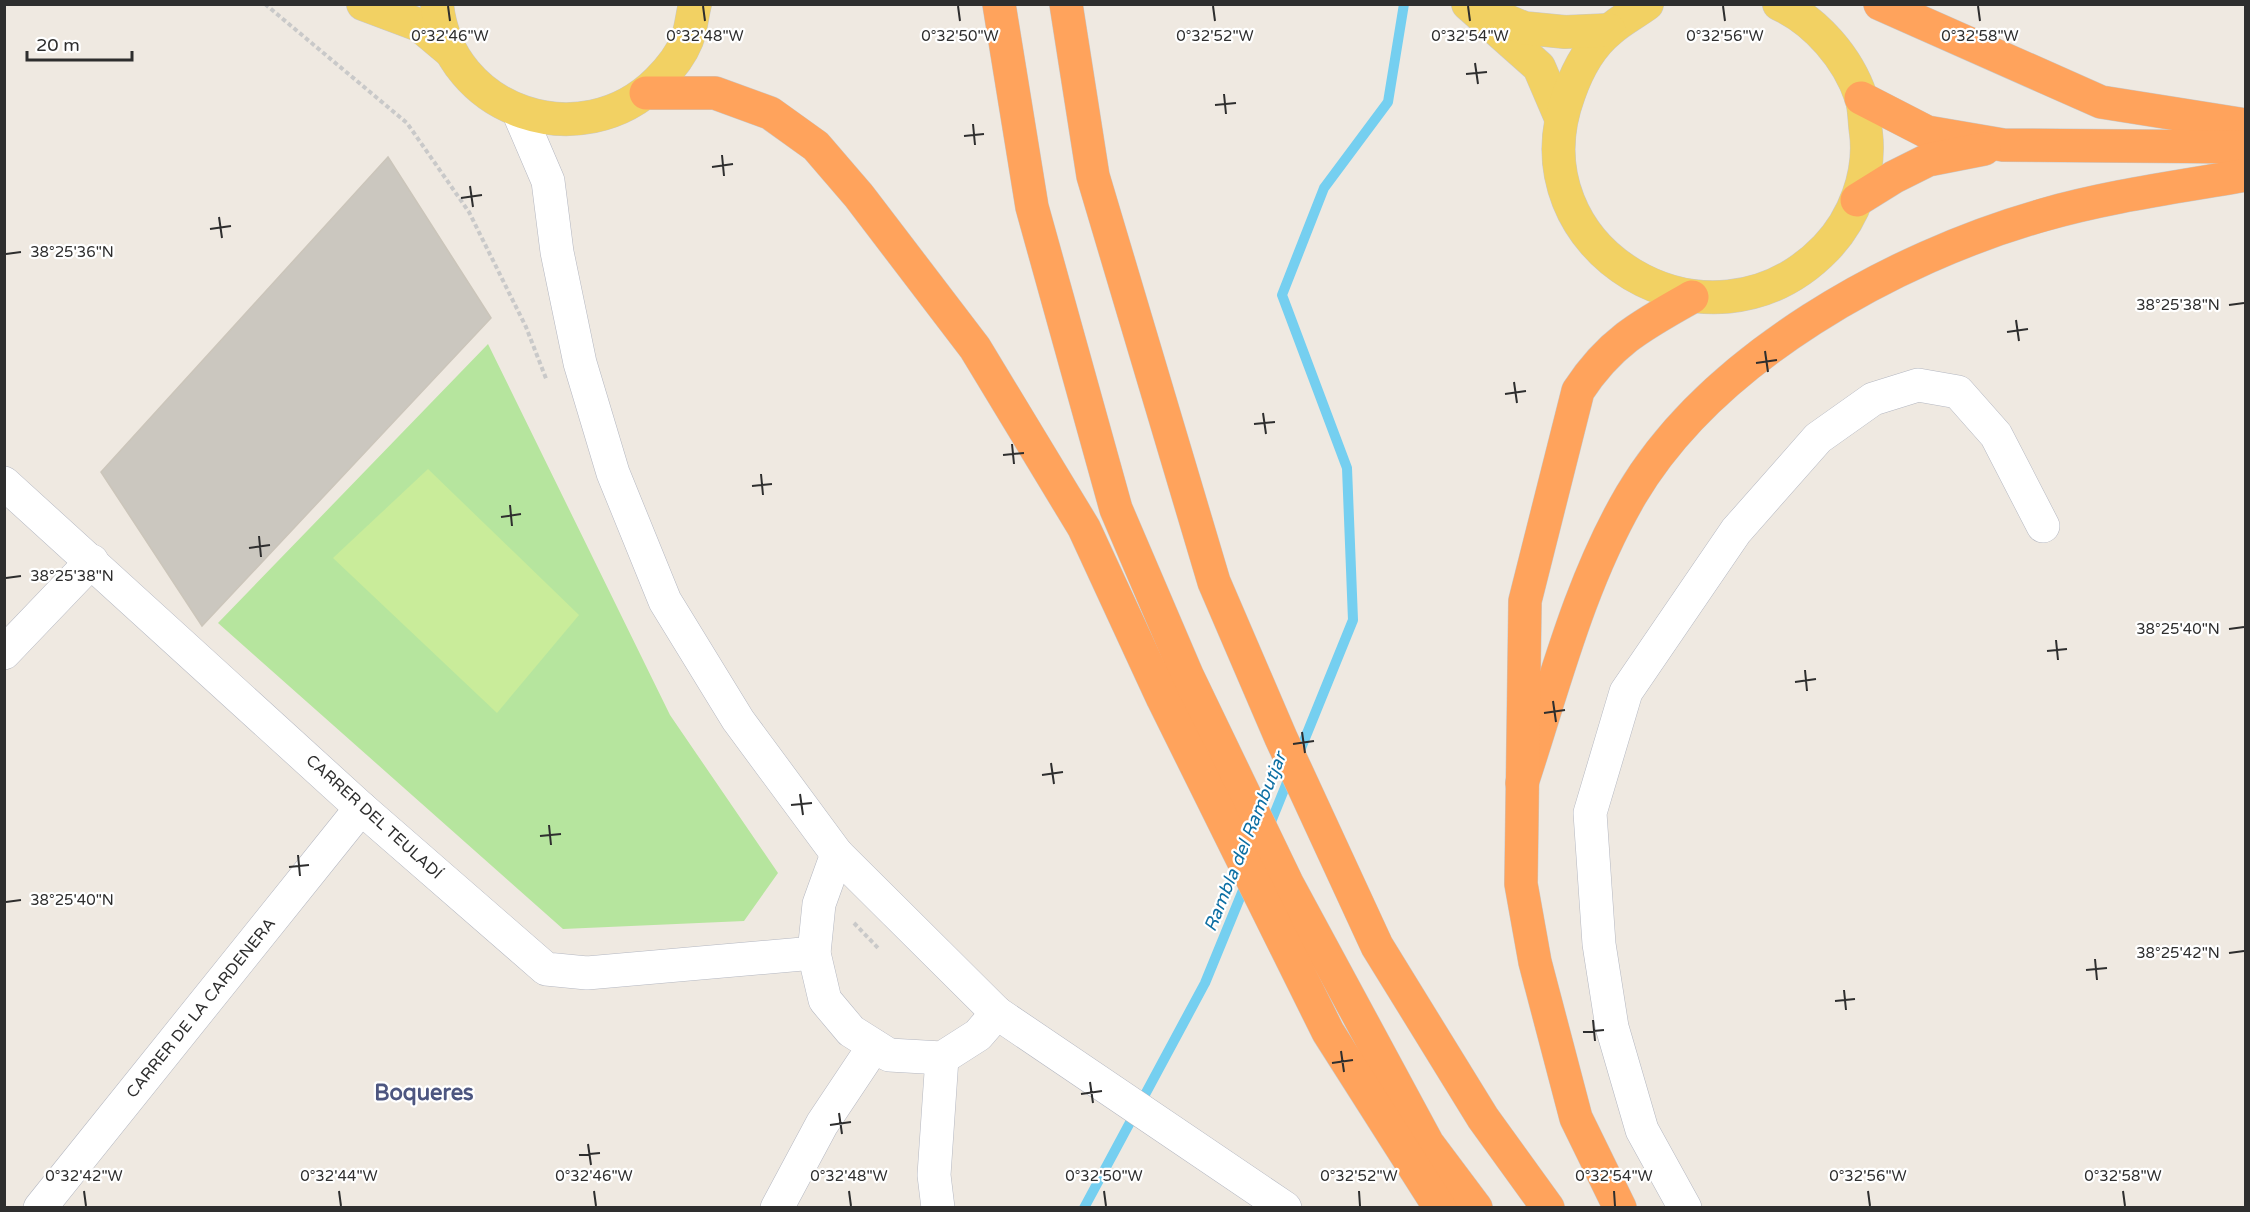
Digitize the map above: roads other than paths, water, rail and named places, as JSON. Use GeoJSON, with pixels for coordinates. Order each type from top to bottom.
{"type":"FeatureCollection","features":[{"type":"Feature","properties":{"kind":"highway"},"geometry":{"type":"LineString","coordinates":[[1880,4],[2101,102],[2246,125]]}},
{"type":"Feature","properties":{"kind":"highway"},"geometry":{"type":"LineString","coordinates":[[1066,9],[1093,176],[1214,582],[1281,738],[1377,946],[1483,1118],[1548,1208]]}},
{"type":"Feature","properties":{"kind":"highway"},"geometry":{"type":"LineString","coordinates":[[1000,13],[1032,207],[1116,509],[1187,675],[1287,883],[1428,1144],[1476,1208]]}},
{"type":"Feature","properties":{"kind":"highway"},"geometry":{"type":"LineString","coordinates":[[646,93],[715,93],[770,113],[816,146],[852,188],[975,348],[1084,528],[1162,699],[1328,1032],[1440,1208]]}},
{"type":"Feature","properties":{"kind":"highway"},"geometry":{"type":"LineString","coordinates":[[1861,98],[1927,132],[2003,145],[2246,147]]}},
{"type":"Feature","properties":{"kind":"highway"},"geometry":{"type":"LineString","coordinates":[[1857,200],[1894,177],[1928,160],[2003,145]]}},
{"type":"Feature","properties":{"kind":"highway"},"geometry":{"type":"LineString","coordinates":[[1522,783],[1590,575],[1632,494],[1690,415],[1794,328],[1864,288],[1953,248],[2042,215],[2100,201],[2246,175]]}},
{"type":"Feature","properties":{"kind":"highway"},"geometry":{"type":"LineString","coordinates":[[1620,1208],[1576,1118],[1535,962],[1521,884],[1525,601],[1578,391],[1595,364],[1620,342],[1642,325],[1692,297]]}},
{"type":"Feature","properties":{"kind":"main road"},"geometry":{"type":"LineString","coordinates":[[363,4],[418,25],[451,53],[479,88],[518,111],[561,120],[601,115],[620,109],[646,93],[670,69],[687,40],[718,4]]}},
{"type":"Feature","properties":{"kind":"main road"},"geometry":{"type":"LineString","coordinates":[[437,4],[439,20],[451,53]]}},
{"type":"Feature","properties":{"kind":"main road"},"geometry":{"type":"LineString","coordinates":[[687,40],[695,4]]}},
{"type":"Feature","properties":{"kind":"main road"},"geometry":{"type":"LineString","coordinates":[[1468,4],[1524,28],[1565,32],[1608,30]]}},
{"type":"Feature","properties":{"kind":"main road"},"geometry":{"type":"LineString","coordinates":[[1468,4],[1539,67],[1560,116]]}},
{"type":"Feature","properties":{"kind":"main road"},"geometry":{"type":"LineString","coordinates":[[1647,4],[1608,30],[1578,69],[1560,116],[1558,158],[1568,198],[1587,235],[1616,264],[1651,286],[1692,297],[1733,297],[1782,281],[1809,266],[1838,236],[1857,200],[1868,149],[1861,98],[1844,60],[1816,29],[1779,4]]}},
{"type":"Feature","properties":{"kind":"street"},"geometry":{"type":"LineString","coordinates":[[518,111],[548,181],[557,252],[580,363],[613,473],[665,601],[738,720],[837,854],[997,1013],[1285,1208]]}},
{"type":"Feature","properties":{"kind":"street"},"geometry":{"type":"LineString","coordinates":[[548,181],[561,120]]}},
{"type":"Feature","properties":{"kind":"street"},"geometry":{"type":"LineString","coordinates":[[1685,1208],[1642,1130],[1612,1027],[1599,944],[1590,813],[1626,692],[1736,531],[1818,438],[1873,399],[1918,385],[1958,392],[1996,435],[2043,526]]}},
{"type":"Feature","properties":{"kind":"street","name":"CARRER DEL TEULADÍ"},"geometry":{"type":"LineString","coordinates":[[4,483],[361,808],[546,969],[587,974],[814,953]]}},
{"type":"Feature","properties":{"kind":"street"},"geometry":{"type":"LineString","coordinates":[[4,653],[92,561]]}},
{"type":"Feature","properties":{"kind":"street","name":"CARRER DE LA CARDENERA"},"geometry":{"type":"LineString","coordinates":[[40,1208],[361,808]]}},
{"type":"Feature","properties":{"kind":"street"},"geometry":{"type":"LineString","coordinates":[[837,854],[819,904],[814,953],[825,1000],[851,1031],[889,1055],[942,1058],[978,1035],[997,1013]]}},
{"type":"Feature","properties":{"kind":"street"},"geometry":{"type":"LineString","coordinates":[[777,1208],[822,1124],[874,1046]]}},
{"type":"Feature","properties":{"kind":"street"},"geometry":{"type":"LineString","coordinates":[[938,1208],[934,1175],[942,1058]]}},
{"type":"Feature","properties":{"kind":"waterway","name":"Rambla del Rambutjar"},"geometry":{"type":"LineString","coordinates":[[1297,758],[1353,620],[1347,468],[1282,295],[1324,188],[1388,102],[1404,4]]}},
{"type":"Feature","properties":{"kind":"waterway","name":"Rambla del Rambutjar"},"geometry":{"type":"LineString","coordinates":[[1269,827],[1290,775]]}},
{"type":"Feature","properties":{"kind":"waterway","name":"Rambla del Rambutjar"},"geometry":{"type":"LineString","coordinates":[[1084,1208],[1205,983],[1246,883]]}},
{"type":"Feature","properties":{"kind":"district","name":"Boqueres"},"geometry":{"type":"Point","coordinates":[424,1093]}}]}
